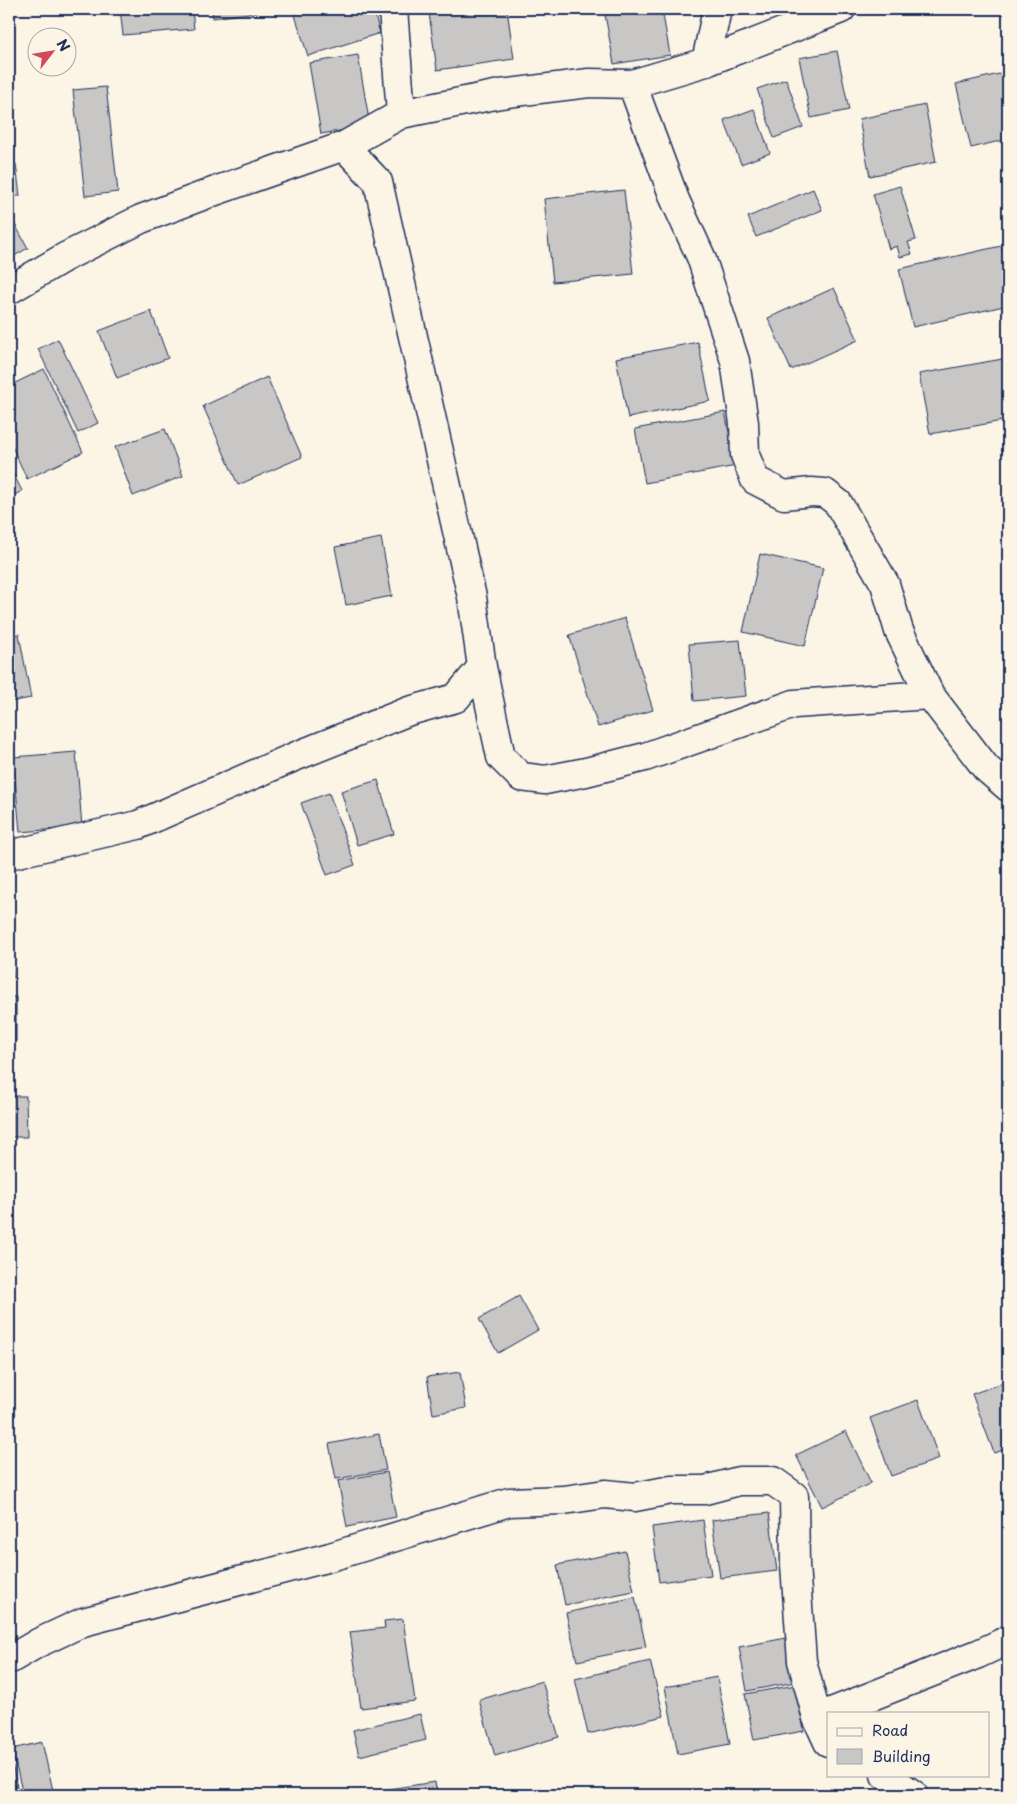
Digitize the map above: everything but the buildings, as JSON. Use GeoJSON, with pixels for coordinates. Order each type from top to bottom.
{"type":"FeatureCollection","features":[{"type":"Feature","properties":{"kind":"street"},"geometry":{"type":"LineString","coordinates":[[393,9],[401,114]]}},
{"type":"Feature","properties":{"kind":"street"},"geometry":{"type":"LineString","coordinates":[[706,62],[717,9]]}},
{"type":"Feature","properties":{"kind":"street"},"geometry":{"type":"LineString","coordinates":[[9,290],[65,257],[141,219],[344,146],[401,114],[500,94],[589,83],[632,84],[706,62],[840,9]]}},
{"type":"Feature","properties":{"kind":"street"},"geometry":{"type":"LineString","coordinates":[[632,84],[675,200],[701,256],[735,361],[744,423],[745,455],[755,480],[784,495],[811,492],[825,493],[838,503],[885,584],[899,631],[930,695],[986,768],[1008,787]]}},
{"type":"Feature","properties":{"kind":"street"},"geometry":{"type":"LineString","coordinates":[[344,146],[378,182],[472,597],[482,667],[501,757],[521,777],[545,780],[645,757],[794,704],[930,695]]}},
{"type":"Feature","properties":{"kind":"street"},"geometry":{"type":"LineString","coordinates":[[9,856],[138,825],[294,757],[400,714],[456,698],[482,667]]}},
{"type":"Feature","properties":{"kind":"street"},"geometry":{"type":"LineString","coordinates":[[456,698],[492,716]]}},
{"type":"Feature","properties":{"kind":"street"},"geometry":{"type":"LineString","coordinates":[[9,1660],[38,1643],[83,1622],[330,1557],[508,1502],[564,1500],[605,1494],[635,1497],[671,1490],[705,1490],[739,1481],[773,1481],[794,1496],[795,1565],[802,1661],[825,1715],[827,1733]]}},
{"type":"Feature","properties":{"kind":"street"},"geometry":{"type":"LineString","coordinates":[[833,1712],[978,1654],[1008,1640]]}},
{"type":"Feature","properties":{"kind":"street"},"geometry":{"type":"LineString","coordinates":[[886,1776],[914,1795]]}}]}
